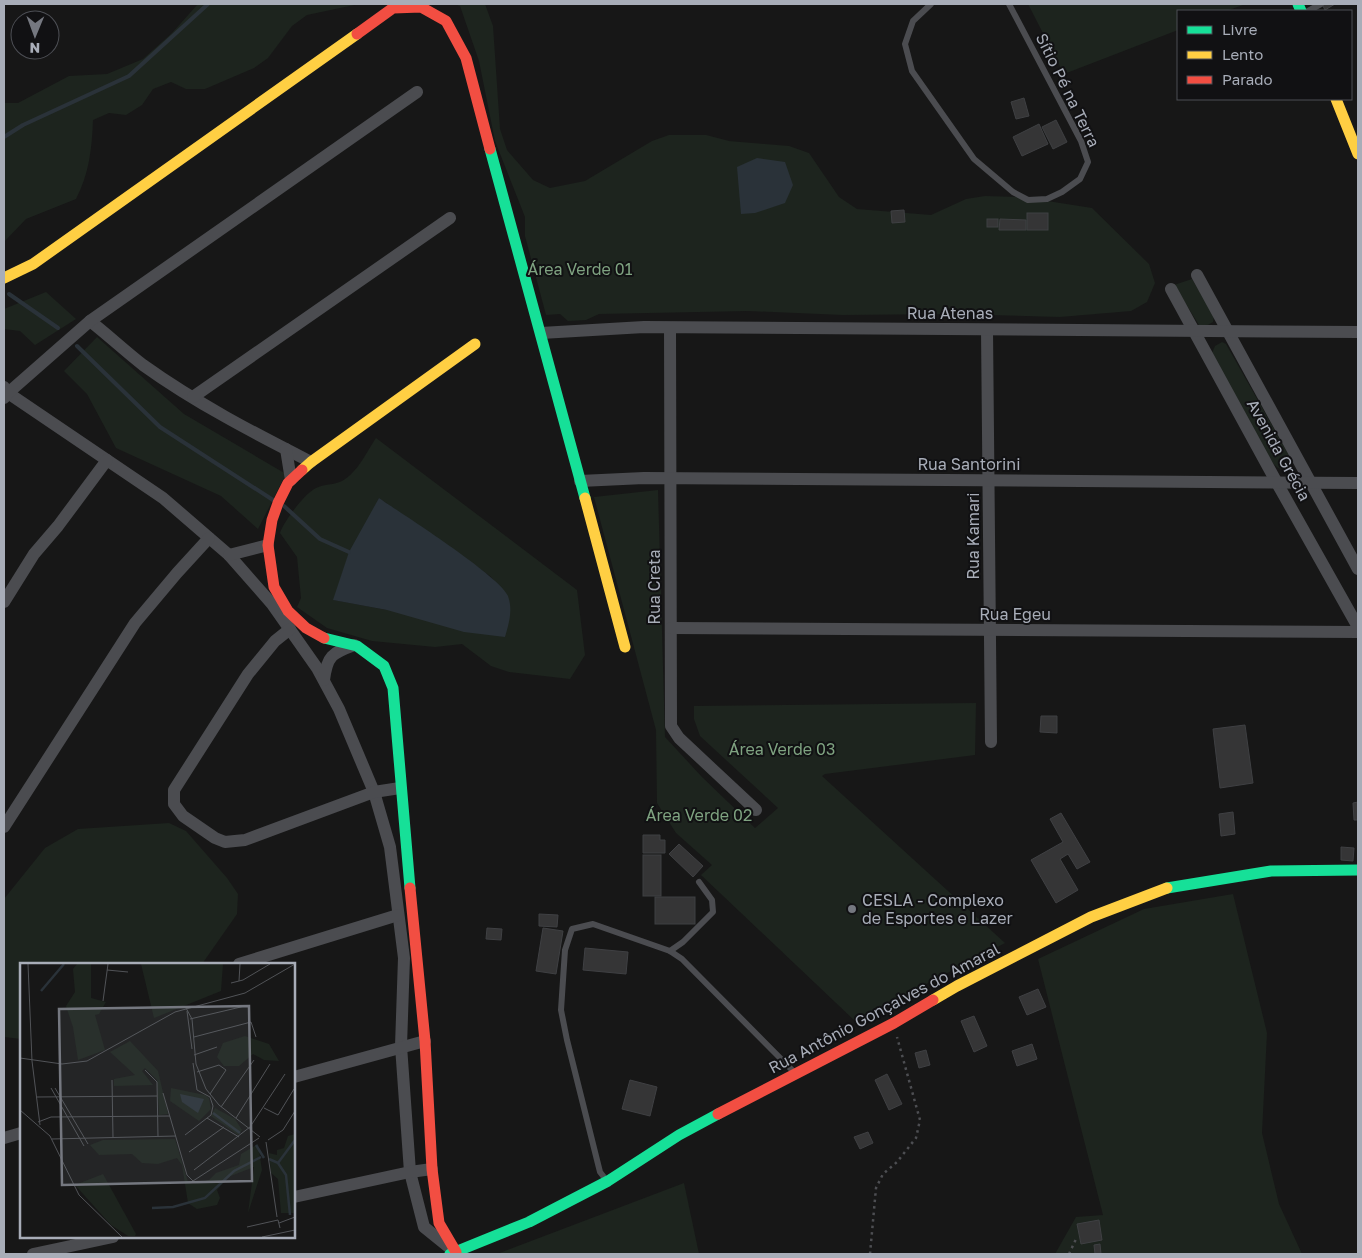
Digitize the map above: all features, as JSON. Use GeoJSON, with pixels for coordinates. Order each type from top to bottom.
{"type":"FeatureCollection","features":[{"type":"Feature","properties":{"kind":"street"},"geometry":{"type":"LineString","coordinates":[[4,278],[33,264],[393,8],[421,7],[446,21],[466,58],[625,647]]}},
{"type":"Feature","properties":{"kind":"street"},"geometry":{"type":"LineString","coordinates":[[417,92],[90,321],[5,393],[163,498],[229,554],[267,598],[324,680],[374,792],[390,847],[404,958],[401,1046],[410,1172],[424,1227],[453,1253]]}},
{"type":"Feature","properties":{"kind":"street"},"geometry":{"type":"LineString","coordinates":[[1336,100],[1358,154]]}},
{"type":"Feature","properties":{"kind":"street"},"geometry":{"type":"LineString","coordinates":[[193,397],[450,218]]}},
{"type":"Feature","properties":{"kind":"street","name":"Avenida Grécia"},"geometry":{"type":"LineString","coordinates":[[1198,275],[1358,569]]}},
{"type":"Feature","properties":{"kind":"street","name":"Avenida Grécia"},"geometry":{"type":"LineString","coordinates":[[1171,289],[1358,627]]}},
{"type":"Feature","properties":{"kind":"street"},"geometry":{"type":"LineString","coordinates":[[90,321],[143,365],[193,397],[253,433],[311,462]]}},
{"type":"Feature","properties":{"kind":"street","name":"Rua Atenas"},"geometry":{"type":"LineString","coordinates":[[541,333],[644,327],[1358,332]]}},
{"type":"Feature","properties":{"kind":"street","name":"Rua Creta"},"geometry":{"type":"LineString","coordinates":[[670,328],[671,726],[679,738],[756,810]]}},
{"type":"Feature","properties":{"kind":"street","name":"Rua Kamari"},"geometry":{"type":"LineString","coordinates":[[988,330],[991,742]]}},
{"type":"Feature","properties":{"kind":"street"},"geometry":{"type":"LineString","coordinates":[[453,1253],[439,1223],[432,1169],[425,1040],[400,788],[393,688],[384,666],[354,646],[327,639],[306,628],[288,611],[274,587],[268,544],[272,520],[278,503],[291,480],[311,462],[475,344]]}},
{"type":"Feature","properties":{"kind":"street"},"geometry":{"type":"LineString","coordinates":[[286,450],[291,480]]}},
{"type":"Feature","properties":{"kind":"street"},"geometry":{"type":"LineString","coordinates":[[4,602],[34,554],[58,526],[107,460]]}},
{"type":"Feature","properties":{"kind":"street","name":"Rua Santorini"},"geometry":{"type":"LineString","coordinates":[[580,481],[670,478],[1358,483]]}},
{"type":"Feature","properties":{"kind":"street"},"geometry":{"type":"LineString","coordinates":[[4,827],[135,623],[209,538]]}},
{"type":"Feature","properties":{"kind":"street"},"geometry":{"type":"LineString","coordinates":[[229,554],[268,544]]}},
{"type":"Feature","properties":{"kind":"street","name":"Rua Egeu"},"geometry":{"type":"LineString","coordinates":[[671,628],[1358,632]]}},
{"type":"Feature","properties":{"kind":"street"},"geometry":{"type":"LineString","coordinates":[[290,630],[275,642],[248,674],[174,790],[174,804],[183,816],[214,838],[224,842],[245,840],[374,792],[400,788]]}},
{"type":"Feature","properties":{"kind":"street"},"geometry":{"type":"LineString","coordinates":[[324,680],[326,665],[330,657],[338,651],[354,646]]}},
{"type":"Feature","properties":{"kind":"street","name":"Rua Antônio Gonçalves do Amaral"},"geometry":{"type":"LineString","coordinates":[[453,1253],[529,1222],[608,1181],[680,1136],[795,1073],[894,1023],[957,986],[1091,917],[1170,887],[1271,871],[1358,870]]}},
{"type":"Feature","properties":{"kind":"street"},"geometry":{"type":"LineString","coordinates":[[242,963],[398,914]]}},
{"type":"Feature","properties":{"kind":"street"},"geometry":{"type":"LineString","coordinates":[[295,1077],[425,1040]]}},
{"type":"Feature","properties":{"kind":"street"},"geometry":{"type":"LineString","coordinates":[[4,1138],[20,1134]]}},
{"type":"Feature","properties":{"kind":"street"},"geometry":{"type":"LineString","coordinates":[[295,1197],[432,1169]]}},
{"type":"Feature","properties":{"kind":"street"},"geometry":{"type":"LineString","coordinates":[[33,1254],[108,1238]]}},
{"type":"Feature","properties":{"kind":"lane","name":"Sítio Pé na Terra"},"geometry":{"type":"LineString","coordinates":[[932,4],[913,20],[905,44],[912,72],[974,159],[1013,192],[1028,200],[1047,199],[1062,192],[1080,179],[1088,162],[1081,141],[1009,4]]}},
{"type":"Feature","properties":{"kind":"lane"},"geometry":{"type":"LineString","coordinates":[[1310,10],[1321,4]]}},
{"type":"Feature","properties":{"kind":"lane"},"geometry":{"type":"LineString","coordinates":[[670,951],[683,942],[713,912],[712,900],[699,882]]}},
{"type":"Feature","properties":{"kind":"lane"},"geometry":{"type":"LineString","coordinates":[[608,1181],[600,1172],[561,1010],[566,950],[572,929],[593,924],[670,951],[682,959],[795,1073]]}},
{"type":"Feature","properties":{"kind":"path"},"geometry":{"type":"LineString","coordinates":[[870,1254],[876,1188],[883,1174],[897,1162],[916,1138],[920,1120],[894,1023]]}},
{"type":"Feature","properties":{"kind":"path"},"geometry":{"type":"LineString","coordinates":[[1069,1254],[1076,1239]]}},
{"type":"Feature","properties":{"kind":"green space"},"geometry":{"type":"Polygon","coordinates":[[[198,4],[359,4],[307,15],[292,26],[268,58],[254,68],[205,89],[186,89],[171,82],[153,89],[142,105],[126,115],[109,113],[93,120],[89,161],[76,199],[26,219],[4,242],[4,103],[18,103],[69,76],[107,74],[143,59],[172,33],[198,4]]]}},
{"type":"Feature","properties":{"kind":"green space","name":"Área Verde 01"},"geometry":{"type":"Polygon","coordinates":[[[454,4],[485,4],[493,26],[500,129],[507,150],[533,180],[550,188],[585,181],[652,141],[669,135],[706,135],[729,141],[789,146],[809,153],[839,197],[857,209],[931,215],[966,199],[985,196],[1022,197],[1092,208],[1149,264],[1155,283],[1147,302],[1131,311],[1060,317],[951,314],[843,315],[748,311],[599,314],[586,320],[568,321],[560,314],[546,315],[525,236],[525,217],[495,141],[479,61],[460,6],[454,4]]]}},
{"type":"Feature","properties":{"kind":"green space"},"geometry":{"type":"Polygon","coordinates":[[[1028,4],[1246,4],[1229,10],[1177,10],[1177,30],[1064,74],[1028,4]]]}},
{"type":"Feature","properties":{"kind":"green space"},"geometry":{"type":"Polygon","coordinates":[[[1192,279],[1214,316],[1213,322],[1204,327],[1199,325],[1174,285],[1192,279]]]}},
{"type":"Feature","properties":{"kind":"green space"},"geometry":{"type":"Polygon","coordinates":[[[46,292],[76,319],[35,345],[20,331],[4,329],[4,309],[46,292]]]}},
{"type":"Feature","properties":{"kind":"green space"},"geometry":{"type":"Polygon","coordinates":[[[97,337],[184,414],[286,474],[258,529],[221,496],[116,448],[87,394],[64,371],[97,337]]]}},
{"type":"Feature","properties":{"kind":"green space"},"geometry":{"type":"Polygon","coordinates":[[[1222,342],[1226,344],[1290,457],[1290,467],[1279,468],[1271,461],[1212,353],[1215,346],[1222,342]]]}},
{"type":"Feature","properties":{"kind":"green space"},"geometry":{"type":"Polygon","coordinates":[[[376,438],[577,590],[585,655],[570,679],[509,672],[491,666],[462,644],[435,647],[372,641],[327,628],[297,607],[301,598],[297,557],[280,533],[282,528],[295,508],[311,491],[342,481],[353,473],[376,438]],[[379,498],[334,600],[387,610],[507,595],[490,576],[379,498]]]}},
{"type":"Feature","properties":{"kind":"green space"},"geometry":{"type":"Polygon","coordinates":[[[658,490],[665,737],[702,777],[755,828],[778,808],[700,736],[694,719],[694,706],[976,703],[975,755],[825,774],[822,776],[1005,943],[855,1021],[701,875],[712,865],[676,833],[657,803],[656,730],[594,497],[658,490]]]}},
{"type":"Feature","properties":{"kind":"green space"},"geometry":{"type":"Polygon","coordinates":[[[169,823],[186,831],[227,878],[238,894],[237,914],[203,963],[20,963],[20,1039],[4,1037],[4,899],[45,848],[78,829],[169,823]]]}},
{"type":"Feature","properties":{"kind":"green space"},"geometry":{"type":"Polygon","coordinates":[[[1233,894],[1267,1033],[1262,1133],[1279,1204],[1302,1254],[1055,1254],[1076,1217],[1103,1215],[1038,959],[1144,909],[1233,894]]]}},
{"type":"Feature","properties":{"kind":"green space"},"geometry":{"type":"Polygon","coordinates":[[[684,1183],[699,1254],[497,1254],[684,1183]]]}},
{"type":"Feature","properties":{"kind":"shaded area"},"geometry":{"type":"Polygon","coordinates":[[[757,158],[785,162],[793,185],[785,203],[755,213],[741,214],[737,167],[757,158]]]}},
{"type":"Feature","properties":{"kind":"shaded area"},"geometry":{"type":"Polygon","coordinates":[[[379,498],[470,560],[501,587],[508,596],[510,606],[509,622],[505,637],[464,632],[387,610],[333,600],[349,552],[379,498]]]}},
{"type":"Feature","properties":{"kind":"building"},"geometry":{"type":"Polygon","coordinates":[[[1322,4],[1335,4],[1325,10],[1322,4]]]}},
{"type":"Feature","properties":{"kind":"building"},"geometry":{"type":"Polygon","coordinates":[[[1024,98],[1029,116],[1016,119],[1011,102],[1024,98]]]}},
{"type":"Feature","properties":{"kind":"building"},"geometry":{"type":"Polygon","coordinates":[[[1056,120],[1067,142],[1053,149],[1042,127],[1056,120]]]}},
{"type":"Feature","properties":{"kind":"building"},"geometry":{"type":"Polygon","coordinates":[[[1039,124],[1048,144],[1022,156],[1013,137],[1039,124]]]}},
{"type":"Feature","properties":{"kind":"building"},"geometry":{"type":"Polygon","coordinates":[[[904,210],[905,222],[892,223],[891,211],[904,210]]]}},
{"type":"Feature","properties":{"kind":"building"},"geometry":{"type":"Polygon","coordinates":[[[1027,213],[1048,213],[1048,230],[1027,230],[1027,213]]]}},
{"type":"Feature","properties":{"kind":"building"},"geometry":{"type":"Polygon","coordinates":[[[987,219],[998,219],[998,227],[987,227],[987,219]]]}},
{"type":"Feature","properties":{"kind":"building"},"geometry":{"type":"Polygon","coordinates":[[[1000,219],[1026,220],[1026,230],[999,230],[1000,219]]]}},
{"type":"Feature","properties":{"kind":"building"},"geometry":{"type":"Polygon","coordinates":[[[1041,716],[1057,716],[1057,733],[1040,732],[1041,716]]]}},
{"type":"Feature","properties":{"kind":"building"},"geometry":{"type":"Polygon","coordinates":[[[1245,725],[1253,783],[1220,788],[1213,729],[1245,725]]]}},
{"type":"Feature","properties":{"kind":"building"},"geometry":{"type":"Polygon","coordinates":[[[1358,802],[1358,820],[1354,820],[1353,803],[1358,802]]]}},
{"type":"Feature","properties":{"kind":"building"},"geometry":{"type":"Polygon","coordinates":[[[1233,812],[1235,834],[1221,836],[1219,814],[1233,812]]]}},
{"type":"Feature","properties":{"kind":"building"},"geometry":{"type":"Polygon","coordinates":[[[1061,813],[1090,862],[1077,869],[1068,854],[1060,859],[1078,890],[1056,903],[1031,860],[1063,842],[1050,819],[1061,813]]]}},
{"type":"Feature","properties":{"kind":"building"},"geometry":{"type":"Polygon","coordinates":[[[643,835],[660,835],[660,840],[665,840],[665,853],[643,853],[643,835]]]}},
{"type":"Feature","properties":{"kind":"building"},"geometry":{"type":"Polygon","coordinates":[[[679,844],[703,866],[693,877],[669,854],[679,844]]]}},
{"type":"Feature","properties":{"kind":"building"},"geometry":{"type":"Polygon","coordinates":[[[1341,847],[1354,848],[1353,861],[1341,860],[1341,847]]]}},
{"type":"Feature","properties":{"kind":"building"},"geometry":{"type":"Polygon","coordinates":[[[643,855],[661,855],[661,896],[643,896],[643,855]]]}},
{"type":"Feature","properties":{"kind":"building"},"geometry":{"type":"Polygon","coordinates":[[[655,897],[695,897],[695,924],[655,924],[655,897]]]}},
{"type":"Feature","properties":{"kind":"building"},"geometry":{"type":"Polygon","coordinates":[[[539,914],[558,915],[557,927],[539,926],[539,914]]]}},
{"type":"Feature","properties":{"kind":"building"},"geometry":{"type":"Polygon","coordinates":[[[487,928],[502,929],[501,940],[486,939],[487,928]]]}},
{"type":"Feature","properties":{"kind":"building"},"geometry":{"type":"Polygon","coordinates":[[[543,928],[563,931],[556,974],[536,971],[543,928]]]}},
{"type":"Feature","properties":{"kind":"building"},"geometry":{"type":"Polygon","coordinates":[[[585,948],[628,952],[626,974],[583,970],[585,948]]]}},
{"type":"Feature","properties":{"kind":"building"},"geometry":{"type":"Polygon","coordinates":[[[1038,989],[1046,1007],[1027,1015],[1019,997],[1038,989]]]}},
{"type":"Feature","properties":{"kind":"building"},"geometry":{"type":"Polygon","coordinates":[[[974,1016],[987,1046],[974,1052],[961,1021],[974,1016]]]}},
{"type":"Feature","properties":{"kind":"building"},"geometry":{"type":"Polygon","coordinates":[[[1032,1044],[1037,1059],[1017,1066],[1012,1051],[1032,1044]]]}},
{"type":"Feature","properties":{"kind":"building"},"geometry":{"type":"Polygon","coordinates":[[[926,1050],[930,1065],[919,1068],[915,1053],[926,1050]]]}},
{"type":"Feature","properties":{"kind":"building"},"geometry":{"type":"Polygon","coordinates":[[[887,1074],[902,1104],[889,1110],[875,1080],[887,1074]]]}},
{"type":"Feature","properties":{"kind":"building"},"geometry":{"type":"Polygon","coordinates":[[[630,1080],[657,1087],[650,1116],[622,1109],[630,1080]]]}},
{"type":"Feature","properties":{"kind":"building"},"geometry":{"type":"Polygon","coordinates":[[[868,1132],[873,1143],[860,1149],[854,1137],[868,1132]]]}},
{"type":"Feature","properties":{"kind":"building"},"geometry":{"type":"Polygon","coordinates":[[[1099,1220],[1102,1240],[1081,1244],[1077,1224],[1099,1220]]]}},
{"type":"Feature","properties":{"kind":"building"},"geometry":{"type":"Polygon","coordinates":[[[1100,1244],[1101,1254],[1095,1254],[1094,1245],[1100,1244]]]}},
{"type":"Feature","properties":{"kind":"waterway"},"geometry":{"type":"LineString","coordinates":[[4,137],[23,125],[129,76],[208,4]]}},
{"type":"Feature","properties":{"kind":"waterway"},"geometry":{"type":"LineString","coordinates":[[9,294],[58,328]]}},
{"type":"Feature","properties":{"kind":"waterway"},"geometry":{"type":"LineString","coordinates":[[77,346],[160,427],[273,500]]}},
{"type":"Feature","properties":{"kind":"waterway"},"geometry":{"type":"LineString","coordinates":[[284,506],[320,539],[349,552]]}},
{"type":"Feature","properties":{"kind":"traffic: fast"},"geometry":{"type":"LineString","coordinates":[[1298,4],[1301,10]]}},
{"type":"Feature","properties":{"kind":"traffic: fast"},"geometry":{"type":"LineString","coordinates":[[490,149],[585,498]]}},
{"type":"Feature","properties":{"kind":"traffic: fast"},"geometry":{"type":"LineString","coordinates":[[324,638],[357,646],[384,666],[393,688],[410,888]]}},
{"type":"Feature","properties":{"kind":"traffic: fast"},"geometry":{"type":"LineString","coordinates":[[1167,888],[1271,871],[1358,870]]}},
{"type":"Feature","properties":{"kind":"traffic: fast"},"geometry":{"type":"LineString","coordinates":[[450,1254],[529,1222],[608,1181],[679,1135],[718,1114]]}},
{"type":"Feature","properties":{"kind":"traffic: slow"},"geometry":{"type":"LineString","coordinates":[[4,278],[33,264],[357,34]]}},
{"type":"Feature","properties":{"kind":"traffic: slow"},"geometry":{"type":"LineString","coordinates":[[1336,100],[1358,154]]}},
{"type":"Feature","properties":{"kind":"traffic: slow"},"geometry":{"type":"LineString","coordinates":[[302,470],[475,344]]}},
{"type":"Feature","properties":{"kind":"traffic: slow"},"geometry":{"type":"LineString","coordinates":[[585,498],[625,647]]}},
{"type":"Feature","properties":{"kind":"traffic: slow"},"geometry":{"type":"LineString","coordinates":[[933,1000],[1091,917],[1167,888]]}},
{"type":"Feature","properties":{"kind":"traffic: jam"},"geometry":{"type":"LineString","coordinates":[[357,34],[393,8],[421,7],[446,21],[466,58],[490,149]]}},
{"type":"Feature","properties":{"kind":"traffic: jam"},"geometry":{"type":"LineString","coordinates":[[302,470],[288,483],[278,503],[272,520],[268,545],[274,587],[288,611],[306,628],[324,638]]}},
{"type":"Feature","properties":{"kind":"traffic: jam"},"geometry":{"type":"LineString","coordinates":[[410,888],[425,1041],[432,1169],[439,1223],[456,1252]]}},
{"type":"Feature","properties":{"kind":"traffic: jam"},"geometry":{"type":"LineString","coordinates":[[718,1114],[894,1023],[933,1000]]}},
{"type":"Feature","properties":{"kind":"place","name":"CESLA - Complexo de Esportes e Lazer"},"geometry":{"type":"Point","coordinates":[852,909]}},
{"type":"Feature","properties":{"kind":"park label","name":"Área Verde 03"},"geometry":{"type":"Point","coordinates":[782,749]}},
{"type":"Feature","properties":{"kind":"park label","name":"Área Verde 02"},"geometry":{"type":"Point","coordinates":[699,815]}}]}
